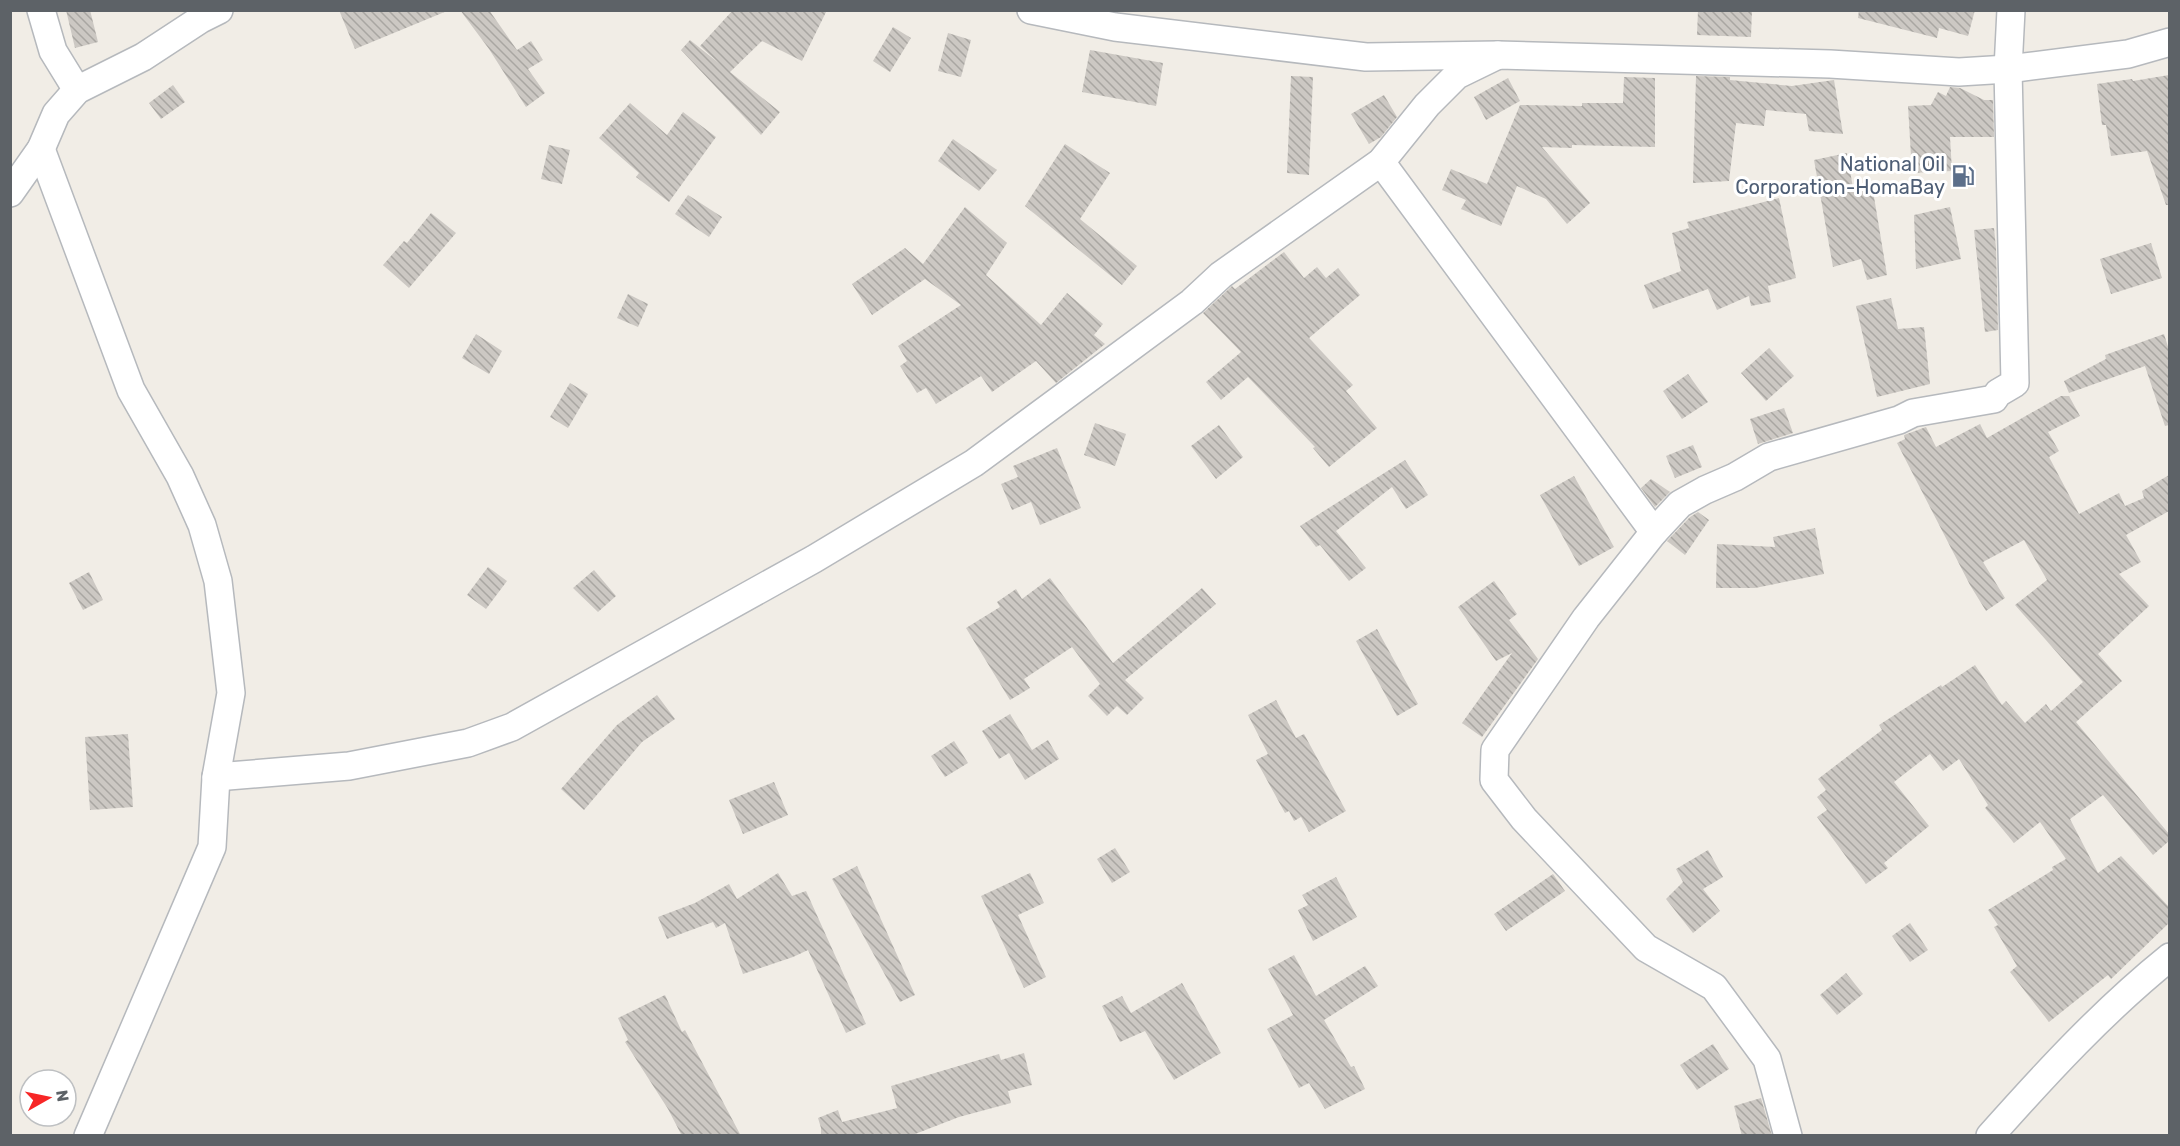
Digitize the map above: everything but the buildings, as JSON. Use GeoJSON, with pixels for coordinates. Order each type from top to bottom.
{"type":"FeatureCollection","features":[{"type":"Feature","properties":{"kind":"street"},"geometry":{"type":"LineString","coordinates":[[42,10],[53,51],[77,90]]}},
{"type":"Feature","properties":{"kind":"street"},"geometry":{"type":"LineString","coordinates":[[10,193],[42,148],[56,114],[77,90],[143,57],[201,19],[219,10]]}},
{"type":"Feature","properties":{"kind":"street"},"geometry":{"type":"LineString","coordinates":[[1031,10],[1115,27],[1366,57],[1498,55],[1830,64],[1959,72],[2008,69],[2128,54],[2169,42]]}},
{"type":"Feature","properties":{"kind":"street"},"geometry":{"type":"LineString","coordinates":[[1788,1136],[1767,1059],[1714,987],[1646,948],[1524,819],[1494,780],[1496,750],[1586,618],[1654,532],[1680,504],[1735,477],[1769,457],[1899,420],[1913,413],[1994,399],[1998,393],[2015,383],[2008,69],[2011,10]]}},
{"type":"Feature","properties":{"kind":"street"},"geometry":{"type":"LineString","coordinates":[[216,777],[349,766],[468,743],[512,727],[814,559],[974,463],[1192,302],[1221,275],[1381,162],[1426,105],[1457,75],[1498,55]]}},
{"type":"Feature","properties":{"kind":"street"},"geometry":{"type":"LineString","coordinates":[[42,148],[131,390],[180,476],[202,525],[218,580],[231,693],[216,777],[213,847],[88,1136]]}},
{"type":"Feature","properties":{"kind":"street"},"geometry":{"type":"LineString","coordinates":[[1381,162],[1654,532]]}},
{"type":"Feature","properties":{"kind":"street"},"geometry":{"type":"LineString","coordinates":[[1990,1136],[2044,1076],[2169,957]]}},
{"type":"Feature","properties":{"kind":"place","name":"National Oil Corporation-HomaBay"},"geometry":{"type":"Point","coordinates":[1963,176]}}]}
